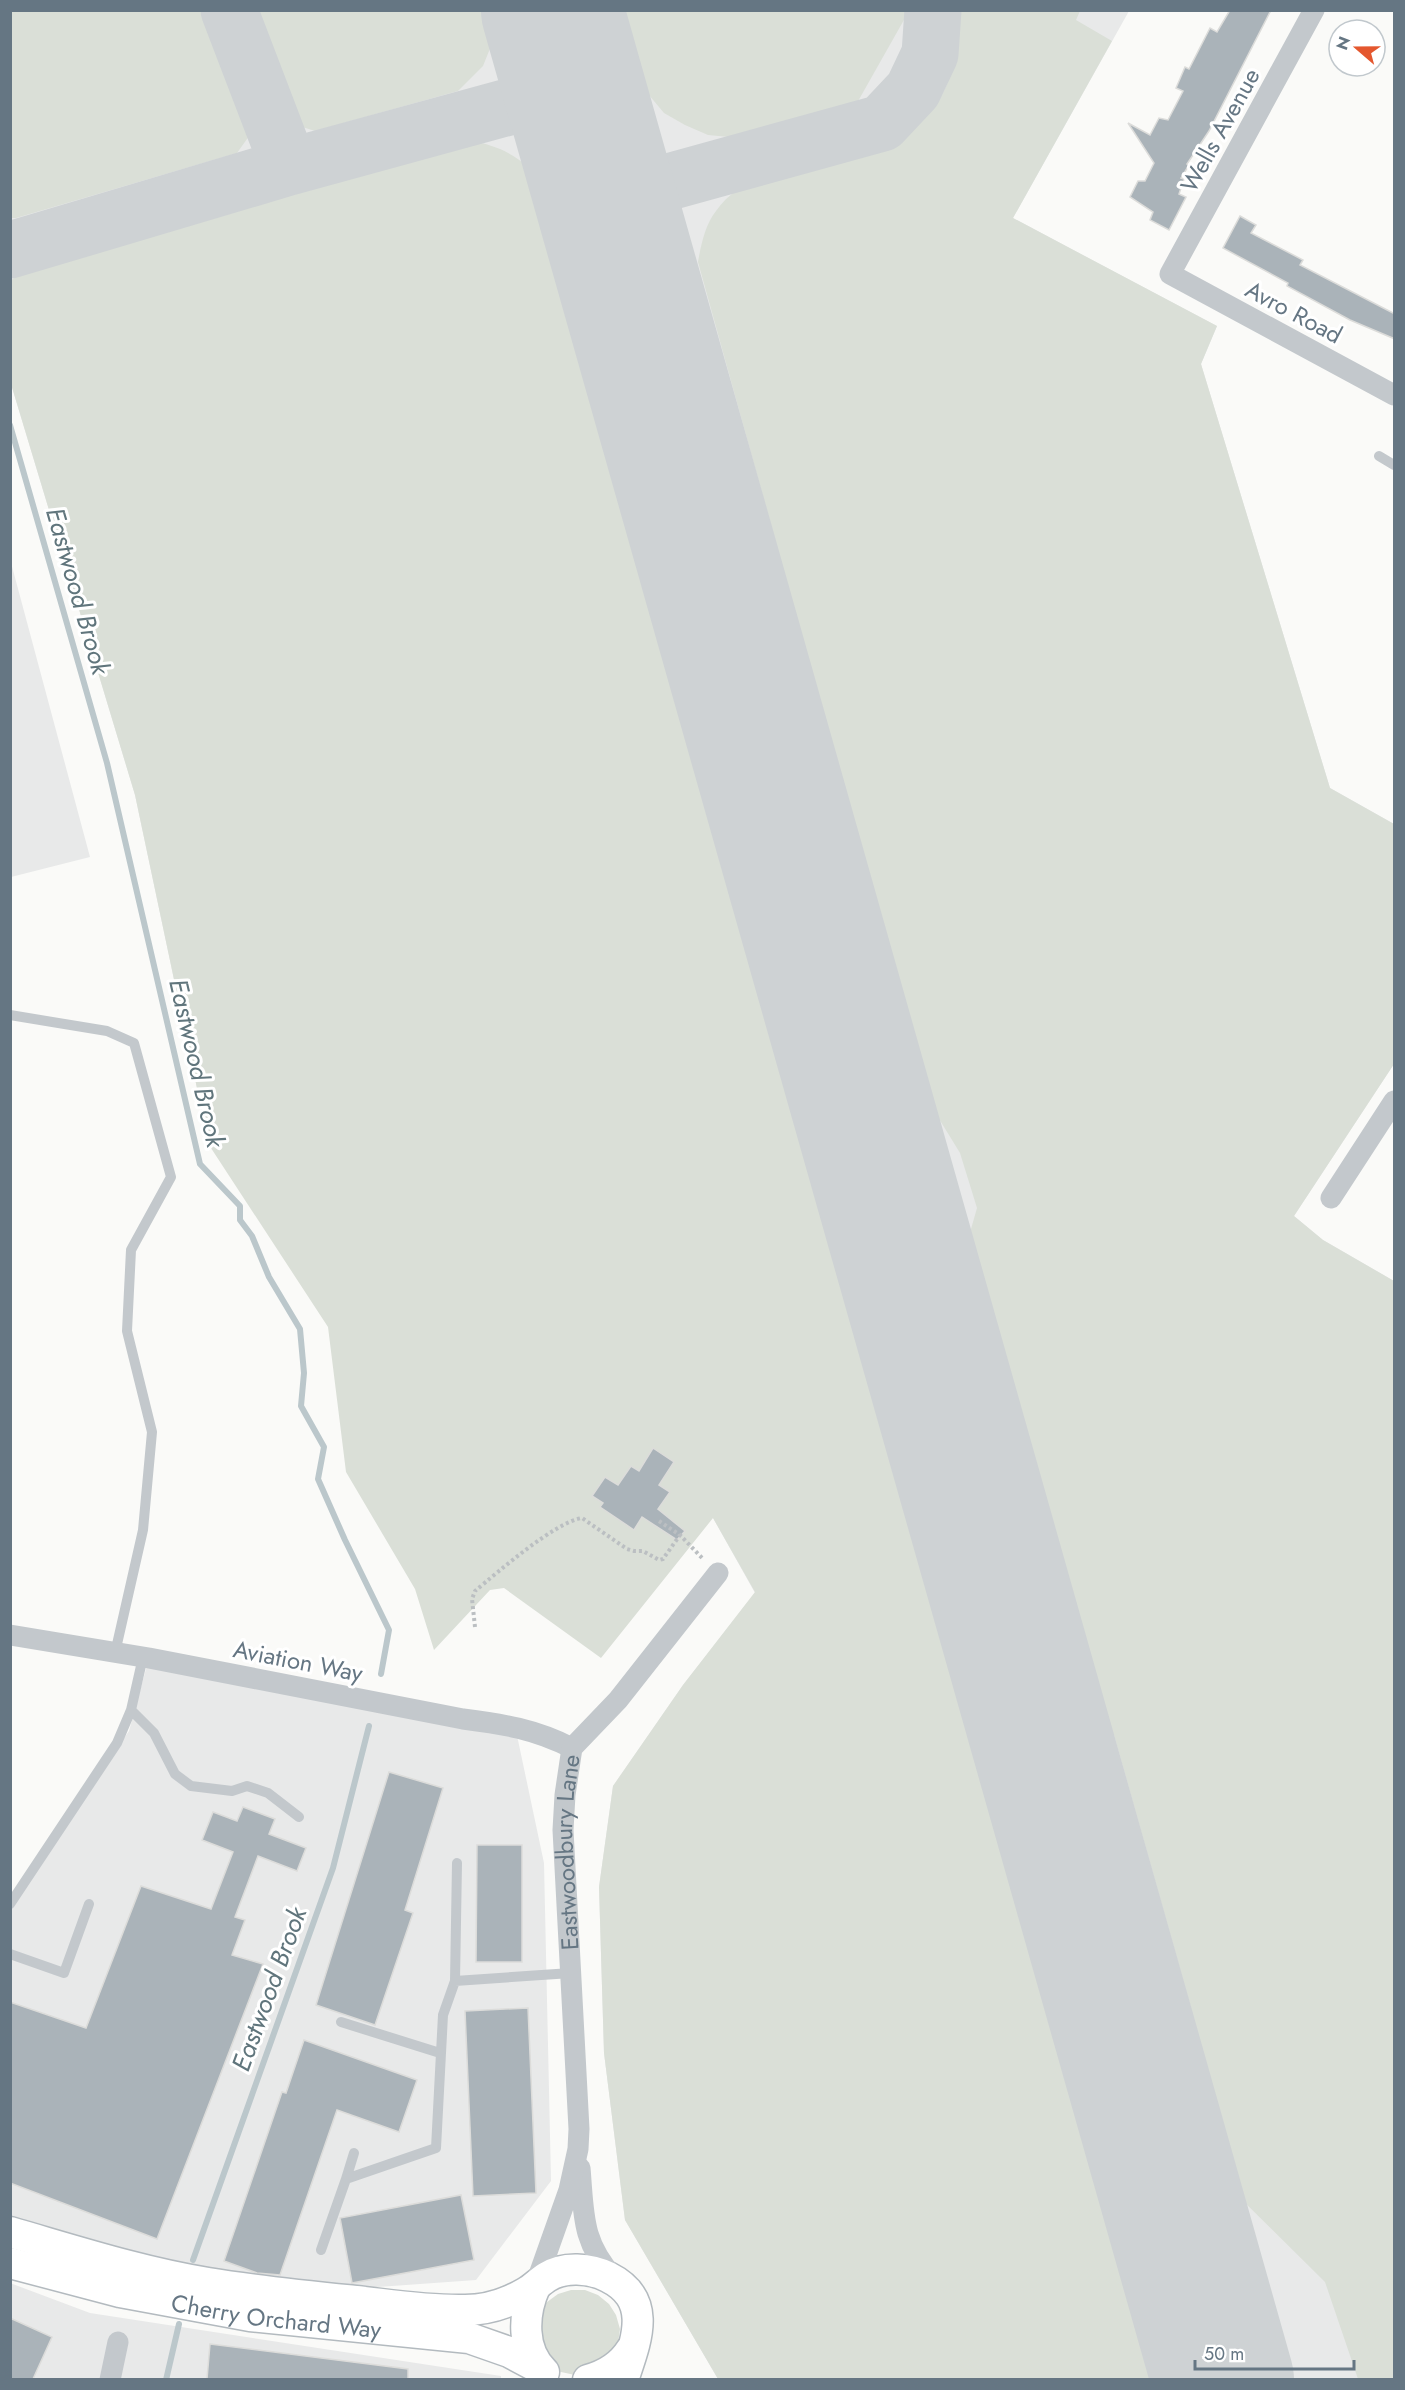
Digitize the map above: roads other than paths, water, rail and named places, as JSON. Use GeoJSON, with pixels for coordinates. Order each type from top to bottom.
{"type":"FeatureCollection","features":[{"type":"Feature","properties":{"kind":"main road","name":"Cherry Orchard Way"},"geometry":{"type":"LineString","coordinates":[[10,2232],[113,2262],[207,2283],[340,2300],[465,2310],[493,2307],[535,2287]]}},
{"type":"Feature","properties":{"kind":"main road","name":"Cherry Orchard Way"},"geometry":{"type":"LineString","coordinates":[[10,2263],[120,2292],[250,2316],[469,2338],[509,2352],[549,2375]]}},
{"type":"Feature","properties":{"kind":"main road"},"geometry":{"type":"LineString","coordinates":[[535,2287],[558,2271],[575,2269],[591,2271],[618,2282]]}},
{"type":"Feature","properties":{"kind":"main road","name":"Eastwoodbury Lane"},"geometry":{"type":"LineString","coordinates":[[618,2282],[630,2293],[636,2306],[638,2328],[637,2339],[622,2379]]}},
{"type":"Feature","properties":{"kind":"main road","name":"Eastwoodbury Lane"},"geometry":{"type":"LineString","coordinates":[[535,2287],[528,2308],[526,2325],[529,2350],[549,2375]]}},
{"type":"Feature","properties":{"kind":"main road"},"geometry":{"type":"LineString","coordinates":[[588,2379],[605,2374],[620,2364],[637,2339]]}},
{"type":"Feature","properties":{"kind":"street","name":"Wells Avenue"},"geometry":{"type":"LineString","coordinates":[[1170,274],[1314,10]]}},
{"type":"Feature","properties":{"kind":"street","name":"Avro Road"},"geometry":{"type":"LineString","coordinates":[[1170,274],[1395,395]]}},
{"type":"Feature","properties":{"kind":"street"},"geometry":{"type":"LineString","coordinates":[[1331,1198],[1395,1101]]}},
{"type":"Feature","properties":{"kind":"street","name":"Eastwoodbury Lane"},"geometry":{"type":"LineString","coordinates":[[618,2282],[597,2258],[590,2244],[585,2222],[578,2149],[579,2098],[563,1830],[565,1795],[572,1748],[618,1700],[717,1573]]}},
{"type":"Feature","properties":{"kind":"street","name":"Aviation Way"},"geometry":{"type":"LineString","coordinates":[[10,1635],[143,1657],[463,1719],[515,1726],[546,1734],[572,1748]]}},
{"type":"Feature","properties":{"kind":"street","name":"Eastwoodbury Lane"},"geometry":{"type":"LineString","coordinates":[[535,2287],[562,2211],[578,2149]]}},
{"type":"Feature","properties":{"kind":"street"},"geometry":{"type":"LineString","coordinates":[[111,2379],[118,2342]]}},
{"type":"Feature","properties":{"kind":"lane"},"geometry":{"type":"LineString","coordinates":[[1379,456],[1395,465]]}},
{"type":"Feature","properties":{"kind":"lane"},"geometry":{"type":"LineString","coordinates":[[10,1015],[107,1031],[134,1043],[171,1177],[131,1250],[127,1331],[152,1432],[143,1530],[115,1653]]}},
{"type":"Feature","properties":{"kind":"lane"},"geometry":{"type":"LineString","coordinates":[[10,1904],[117,1743],[131,1710],[143,1657]]}},
{"type":"Feature","properties":{"kind":"lane"},"geometry":{"type":"LineString","coordinates":[[131,1710],[154,1733],[175,1774],[191,1786],[232,1791],[247,1786],[268,1793],[299,1817]]}},
{"type":"Feature","properties":{"kind":"lane"},"geometry":{"type":"LineString","coordinates":[[346,2179],[436,2148],[443,2015],[455,1981],[457,1863]]}},
{"type":"Feature","properties":{"kind":"lane"},"geometry":{"type":"LineString","coordinates":[[10,1954],[64,1973],[89,1904]]}},
{"type":"Feature","properties":{"kind":"lane"},"geometry":{"type":"LineString","coordinates":[[455,1981],[571,1973]]}},
{"type":"Feature","properties":{"kind":"lane"},"geometry":{"type":"LineString","coordinates":[[341,2022],[440,2053]]}},
{"type":"Feature","properties":{"kind":"lane"},"geometry":{"type":"LineString","coordinates":[[321,2250],[354,2153]]}},
{"type":"Feature","properties":{"kind":"waterway","name":"Eastwood Brook"},"geometry":{"type":"LineString","coordinates":[[10,425],[107,763],[200,1164],[240,1206],[240,1220],[252,1236],[269,1277],[300,1329],[304,1373],[301,1406],[324,1447],[318,1479],[389,1630],[381,1674]]}},
{"type":"Feature","properties":{"kind":"waterway","name":"Eastwood Brook"},"geometry":{"type":"LineString","coordinates":[[193,2260],[333,1868],[369,1726]]}},
{"type":"Feature","properties":{"kind":"waterway","name":"Eastwood Brook"},"geometry":{"type":"LineString","coordinates":[[166,2380],[179,2324]]}}]}
